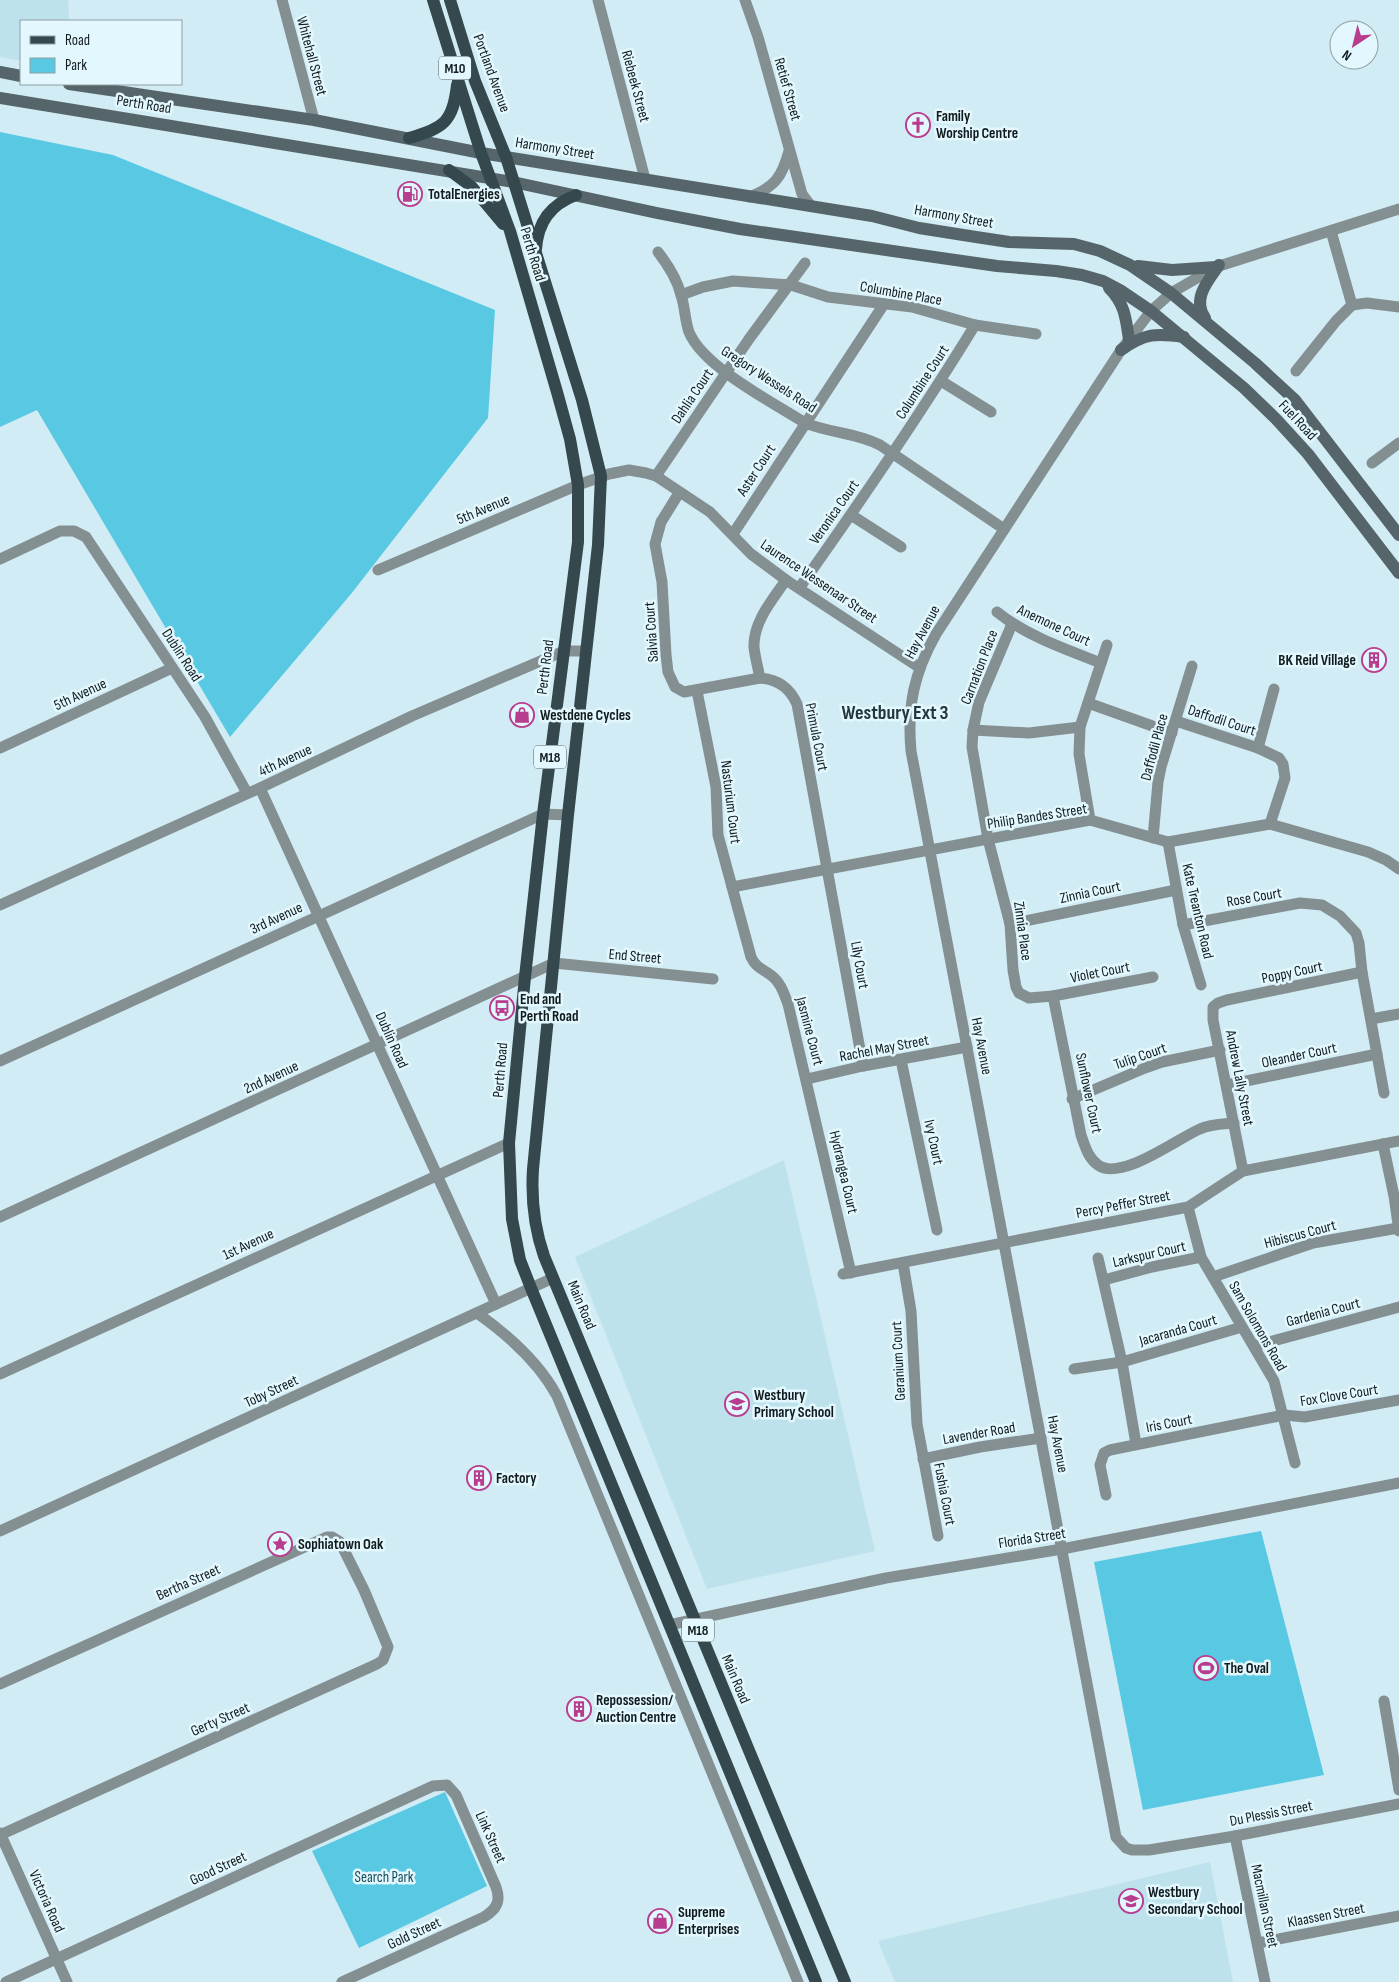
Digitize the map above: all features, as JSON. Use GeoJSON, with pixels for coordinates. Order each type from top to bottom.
{"type":"FeatureCollection","features":[{"type":"Feature","properties":{"kind":"main road","name":"M10"},"geometry":{"type":"LineString","coordinates":[[433,0],[481,153]]}},
{"type":"Feature","properties":{"kind":"main road","name":"Portland Avenue"},"geometry":{"type":"LineString","coordinates":[[450,0],[475,81],[506,156]]}},
{"type":"Feature","properties":{"kind":"main road"},"geometry":{"type":"LineString","coordinates":[[0,72],[20,76]]}},
{"type":"Feature","properties":{"kind":"main road"},"geometry":{"type":"LineString","coordinates":[[409,138],[431,132],[447,120],[454,106],[458,78]]}},
{"type":"Feature","properties":{"kind":"main road","name":"Perth Road"},"geometry":{"type":"LineString","coordinates":[[76,85],[314,120],[481,153],[510,231],[558,392],[570,438],[578,485],[580,517],[543,814],[509,1143],[512,1219],[520,1260],[530,1288]]}},
{"type":"Feature","properties":{"kind":"main road","name":"Perth Road"},"geometry":{"type":"LineString","coordinates":[[0,98],[449,170],[513,182]]}},
{"type":"Feature","properties":{"kind":"main road","name":"Harmony Street"},"geometry":{"type":"LineString","coordinates":[[481,153],[872,216],[919,228],[976,237],[1009,242],[1074,244],[1100,251],[1130,265],[1171,293]]}},
{"type":"Feature","properties":{"kind":"main road","name":"Perth Road"},"geometry":{"type":"LineString","coordinates":[[506,156],[582,400],[601,476],[598,544],[568,815],[531,1195],[538,1240],[553,1278]]}},
{"type":"Feature","properties":{"kind":"main road"},"geometry":{"type":"LineString","coordinates":[[449,170],[472,187],[510,231]]}},
{"type":"Feature","properties":{"kind":"main road"},"geometry":{"type":"LineString","coordinates":[[513,182],[740,229],[997,266],[1082,275],[1103,281],[1151,311]]}},
{"type":"Feature","properties":{"kind":"main road"},"geometry":{"type":"LineString","coordinates":[[536,254],[537,238],[544,220],[559,202],[576,195]]}},
{"type":"Feature","properties":{"kind":"main road"},"geometry":{"type":"LineString","coordinates":[[1130,265],[1172,270],[1218,266]]}},
{"type":"Feature","properties":{"kind":"main road"},"geometry":{"type":"LineString","coordinates":[[1209,325],[1201,312],[1199,299],[1207,282],[1218,266]]}},
{"type":"Feature","properties":{"kind":"main road"},"geometry":{"type":"LineString","coordinates":[[1103,281],[1123,305],[1127,319],[1125,345]]}},
{"type":"Feature","properties":{"kind":"main road","name":"Fuel Road"},"geometry":{"type":"LineString","coordinates":[[1171,293],[1295,400],[1399,535]]}},
{"type":"Feature","properties":{"kind":"main road","name":"Fuel Road"},"geometry":{"type":"LineString","coordinates":[[1151,311],[1244,388],[1291,435],[1308,454],[1399,573]]}},
{"type":"Feature","properties":{"kind":"main road"},"geometry":{"type":"LineString","coordinates":[[1125,345],[1145,336],[1167,335],[1184,337]]}},
{"type":"Feature","properties":{"kind":"main road","name":"Main Road"},"geometry":{"type":"LineString","coordinates":[[553,1278],[845,1982]]}},
{"type":"Feature","properties":{"kind":"main road","name":"M18"},"geometry":{"type":"LineString","coordinates":[[530,1288],[816,1982]]}},
{"type":"Feature","properties":{"kind":"street","name":"Whitehall Street"},"geometry":{"type":"LineString","coordinates":[[282,0],[314,120]]}},
{"type":"Feature","properties":{"kind":"street","name":"Riebeek Street"},"geometry":{"type":"LineString","coordinates":[[598,0],[644,179]]}},
{"type":"Feature","properties":{"kind":"street","name":"Retief Street"},"geometry":{"type":"LineString","coordinates":[[746,0],[802,194],[812,206]]}},
{"type":"Feature","properties":{"kind":"street"},"geometry":{"type":"LineString","coordinates":[[749,196],[764,191],[779,178],[789,149]]}},
{"type":"Feature","properties":{"kind":"street"},"geometry":{"type":"LineString","coordinates":[[1171,293],[1218,266],[1399,209]]}},
{"type":"Feature","properties":{"kind":"street"},"geometry":{"type":"LineString","coordinates":[[1331,231],[1352,305]]}},
{"type":"Feature","properties":{"kind":"street","name":"Gregory Wessels Road"},"geometry":{"type":"LineString","coordinates":[[658,252],[671,271],[681,295],[689,332],[693,340],[705,355],[726,372],[805,423],[818,428],[864,438],[880,446],[1004,529]]}},
{"type":"Feature","properties":{"kind":"street"},"geometry":{"type":"LineString","coordinates":[[791,284],[805,263]]}},
{"type":"Feature","properties":{"kind":"street","name":"Columbine Place"},"geometry":{"type":"LineString","coordinates":[[681,295],[703,287],[733,281],[791,284],[828,297],[924,310],[975,325],[1036,334]]}},
{"type":"Feature","properties":{"kind":"street","name":"Dahlia Court"},"geometry":{"type":"LineString","coordinates":[[656,476],[749,339],[791,284]]}},
{"type":"Feature","properties":{"kind":"street","name":"Hay Avenue"},"geometry":{"type":"LineString","coordinates":[[1149,1850],[1126,1848],[1116,1838],[912,751],[910,706],[913,688],[920,668],[936,634],[1125,345],[1151,311],[1171,293]]}},
{"type":"Feature","properties":{"kind":"street"},"geometry":{"type":"LineString","coordinates":[[1296,372],[1336,321],[1352,305],[1368,303],[1399,307]]}},
{"type":"Feature","properties":{"kind":"street","name":"Aster Court"},"geometry":{"type":"LineString","coordinates":[[732,534],[884,304]]}},
{"type":"Feature","properties":{"kind":"street","name":"Columbine Court"},"geometry":{"type":"LineString","coordinates":[[893,454],[975,325]]}},
{"type":"Feature","properties":{"kind":"street"},"geometry":{"type":"LineString","coordinates":[[941,381],[991,412]]}},
{"type":"Feature","properties":{"kind":"street"},"geometry":{"type":"LineString","coordinates":[[1372,463],[1399,443]]}},
{"type":"Feature","properties":{"kind":"street","name":"Veronica Court"},"geometry":{"type":"LineString","coordinates":[[800,587],[893,454]]}},
{"type":"Feature","properties":{"kind":"street","name":"Laurence Wessenaar Street"},"geometry":{"type":"LineString","coordinates":[[601,476],[629,470],[656,476],[710,512],[751,554],[786,580],[800,587],[920,668]]}},
{"type":"Feature","properties":{"kind":"street","name":"5th Avenue"},"geometry":{"type":"LineString","coordinates":[[378,570],[601,476]]}},
{"type":"Feature","properties":{"kind":"street","name":"Salvia Court"},"geometry":{"type":"LineString","coordinates":[[679,493],[661,522],[655,544],[662,582],[666,655],[671,680],[679,691],[684,692],[760,678]]}},
{"type":"Feature","properties":{"kind":"street"},"geometry":{"type":"LineString","coordinates":[[851,515],[901,547]]}},
{"type":"Feature","properties":{"kind":"street","name":"Dublin Road"},"geometry":{"type":"LineString","coordinates":[[0,559],[60,531],[74,531],[86,537],[215,733],[247,793]]}},
{"type":"Feature","properties":{"kind":"street"},"geometry":{"type":"LineString","coordinates":[[760,678],[754,648],[756,631],[768,607],[786,580]]}},
{"type":"Feature","properties":{"kind":"street","name":"Anemone Court"},"geometry":{"type":"LineString","coordinates":[[996,612],[1012,624],[1056,645],[1101,663]]}},
{"type":"Feature","properties":{"kind":"street","name":"Carnation Place"},"geometry":{"type":"LineString","coordinates":[[988,839],[972,747],[973,730],[984,688],[1012,624]]}},
{"type":"Feature","properties":{"kind":"street"},"geometry":{"type":"LineString","coordinates":[[1090,820],[1079,754],[1080,727],[1107,645]]}},
{"type":"Feature","properties":{"kind":"street","name":"4th Avenue"},"geometry":{"type":"LineString","coordinates":[[0,905],[260,788],[412,716],[564,651],[586,650]]}},
{"type":"Feature","properties":{"kind":"street","name":"Daffodil Place"},"geometry":{"type":"LineString","coordinates":[[1154,838],[1158,782],[1192,666]]}},
{"type":"Feature","properties":{"kind":"street","name":"5th Avenue"},"geometry":{"type":"LineString","coordinates":[[0,748],[172,668]]}},
{"type":"Feature","properties":{"kind":"street","name":"Primula Court"},"geometry":{"type":"LineString","coordinates":[[760,678],[777,681],[790,692],[797,704],[826,869]]}},
{"type":"Feature","properties":{"kind":"street"},"geometry":{"type":"LineString","coordinates":[[1258,748],[1274,689]]}},
{"type":"Feature","properties":{"kind":"street","name":"Nasturium Court"},"geometry":{"type":"LineString","coordinates":[[697,691],[716,787],[718,835],[732,887]]}},
{"type":"Feature","properties":{"kind":"street","name":"Daffodil Court"},"geometry":{"type":"LineString","coordinates":[[1088,703],[1172,733]]}},
{"type":"Feature","properties":{"kind":"street","name":"Daffodil Court"},"geometry":{"type":"LineString","coordinates":[[1176,721],[1258,748],[1279,758],[1285,770],[1285,778],[1270,824]]}},
{"type":"Feature","properties":{"kind":"street"},"geometry":{"type":"LineString","coordinates":[[973,730],[1029,733],[1080,727]]}},
{"type":"Feature","properties":{"kind":"street","name":"Dublin Road"},"geometry":{"type":"LineString","coordinates":[[260,788],[496,1304]]}},
{"type":"Feature","properties":{"kind":"street","name":"3rd Avenue"},"geometry":{"type":"LineString","coordinates":[[0,1061],[543,814],[568,815]]}},
{"type":"Feature","properties":{"kind":"street","name":"Philip Bandes Street"},"geometry":{"type":"LineString","coordinates":[[732,887],[1090,820],[1168,842],[1270,824],[1368,852],[1386,860],[1399,869]]}},
{"type":"Feature","properties":{"kind":"street","name":"Zinnia Place"},"geometry":{"type":"LineString","coordinates":[[988,839],[1010,924],[1013,970],[1019,993],[1029,998],[1053,996]]}},
{"type":"Feature","properties":{"kind":"street","name":"Kate Treanton Road"},"geometry":{"type":"LineString","coordinates":[[1168,842],[1184,925],[1201,985]]}},
{"type":"Feature","properties":{"kind":"street","name":"Lily Court"},"geometry":{"type":"LineString","coordinates":[[826,869],[863,1066]]}},
{"type":"Feature","properties":{"kind":"street","name":"Jasmine Court"},"geometry":{"type":"LineString","coordinates":[[732,887],[751,957],[757,967],[777,981],[785,994],[807,1079]]}},
{"type":"Feature","properties":{"kind":"street","name":"Zinnia Court"},"geometry":{"type":"LineString","coordinates":[[1010,924],[1176,890]]}},
{"type":"Feature","properties":{"kind":"street","name":"Rose Court"},"geometry":{"type":"LineString","coordinates":[[1184,925],[1300,903],[1322,905],[1331,909],[1356,933],[1359,943],[1362,972],[1384,1093]]}},
{"type":"Feature","properties":{"kind":"street","name":"2nd Avenue"},"geometry":{"type":"LineString","coordinates":[[0,1217],[379,1045],[554,963]]}},
{"type":"Feature","properties":{"kind":"street","name":"End Street"},"geometry":{"type":"LineString","coordinates":[[554,963],[713,979]]}},
{"type":"Feature","properties":{"kind":"street","name":"Poppy Court"},"geometry":{"type":"LineString","coordinates":[[1227,1000],[1362,972]]}},
{"type":"Feature","properties":{"kind":"street","name":"Violet Court"},"geometry":{"type":"LineString","coordinates":[[1053,996],[1153,977]]}},
{"type":"Feature","properties":{"kind":"street","name":"Sunflower Court"},"geometry":{"type":"LineString","coordinates":[[1053,996],[1072,1099],[1081,1135],[1088,1155],[1098,1166],[1106,1169],[1133,1164],[1154,1155],[1200,1128],[1234,1123]]}},
{"type":"Feature","properties":{"kind":"street","name":"Andrew Lally Street"},"geometry":{"type":"LineString","coordinates":[[1227,1000],[1218,1003],[1213,1007],[1212,1012],[1243,1170]]}},
{"type":"Feature","properties":{"kind":"street"},"geometry":{"type":"LineString","coordinates":[[1371,1019],[1399,1014]]}},
{"type":"Feature","properties":{"kind":"street","name":"Rachel May Street"},"geometry":{"type":"LineString","coordinates":[[807,1079],[967,1046]]}},
{"type":"Feature","properties":{"kind":"street","name":"Tulip Court"},"geometry":{"type":"LineString","coordinates":[[1072,1099],[1162,1062],[1220,1050]]}},
{"type":"Feature","properties":{"kind":"street","name":"Oleander Court"},"geometry":{"type":"LineString","coordinates":[[1227,1085],[1377,1054]]}},
{"type":"Feature","properties":{"kind":"street","name":"Ivy Court"},"geometry":{"type":"LineString","coordinates":[[901,1060],[937,1230]]}},
{"type":"Feature","properties":{"kind":"street","name":"Hydrangea Court"},"geometry":{"type":"LineString","coordinates":[[807,1079],[847,1274]]}},
{"type":"Feature","properties":{"kind":"street","name":"Percy Peffer Street"},"geometry":{"type":"LineString","coordinates":[[847,1274],[1188,1207],[1243,1170],[1399,1141]]}},
{"type":"Feature","properties":{"kind":"street","name":"1st Avenue"},"geometry":{"type":"LineString","coordinates":[[0,1374],[509,1143]]}},
{"type":"Feature","properties":{"kind":"street"},"geometry":{"type":"LineString","coordinates":[[1383,1144],[1397,1195],[1399,1230]]}},
{"type":"Feature","properties":{"kind":"street","name":"Sam Solomons Road"},"geometry":{"type":"LineString","coordinates":[[1188,1207],[1201,1257],[1274,1381],[1295,1463]]}},
{"type":"Feature","properties":{"kind":"street","name":"Hibiscus Court"},"geometry":{"type":"LineString","coordinates":[[1212,1277],[1313,1243],[1399,1230]]}},
{"type":"Feature","properties":{"kind":"street","name":"Larkspur Court"},"geometry":{"type":"LineString","coordinates":[[1104,1280],[1152,1267],[1201,1257]]}},
{"type":"Feature","properties":{"kind":"street","name":"Larkspur Court"},"geometry":{"type":"LineString","coordinates":[[1098,1258],[1122,1362],[1136,1444]]}},
{"type":"Feature","properties":{"kind":"street","name":"Geranium Court"},"geometry":{"type":"LineString","coordinates":[[903,1262],[909,1291],[915,1402],[923,1459]]}},
{"type":"Feature","properties":{"kind":"street","name":"Toby Street"},"geometry":{"type":"LineString","coordinates":[[0,1531],[553,1278]]}},
{"type":"Feature","properties":{"kind":"street","name":"Gardenia Court"},"geometry":{"type":"LineString","coordinates":[[1254,1346],[1399,1307]]}},
{"type":"Feature","properties":{"kind":"street"},"geometry":{"type":"LineString","coordinates":[[477,1313],[497,1327],[535,1363],[546,1375],[557,1396],[798,1982]]}},
{"type":"Feature","properties":{"kind":"street","name":"Jacaranda Court"},"geometry":{"type":"LineString","coordinates":[[1074,1369],[1122,1362],[1242,1326]]}},
{"type":"Feature","properties":{"kind":"street","name":"Fox Clove Court"},"geometry":{"type":"LineString","coordinates":[[1284,1415],[1305,1417],[1399,1400]]}},
{"type":"Feature","properties":{"kind":"street","name":"Iris Court"},"geometry":{"type":"LineString","coordinates":[[1106,1495],[1100,1465],[1104,1453],[1110,1450],[1284,1415]]}},
{"type":"Feature","properties":{"kind":"street","name":"Lavender Road"},"geometry":{"type":"LineString","coordinates":[[923,1459],[980,1447],[1041,1438]]}},
{"type":"Feature","properties":{"kind":"street","name":"Fushia Court"},"geometry":{"type":"LineString","coordinates":[[923,1459],[938,1536]]}},
{"type":"Feature","properties":{"kind":"street","name":"Florida Street"},"geometry":{"type":"LineString","coordinates":[[670,1625],[896,1576],[1062,1549],[1399,1484]]}},
{"type":"Feature","properties":{"kind":"street","name":"Bertha Street"},"geometry":{"type":"LineString","coordinates":[[0,1684],[327,1536],[332,1536],[340,1542],[364,1590]]}},
{"type":"Feature","properties":{"kind":"street","name":"Gerty Street"},"geometry":{"type":"LineString","coordinates":[[0,1834],[383,1660],[388,1648],[364,1590]]}},
{"type":"Feature","properties":{"kind":"street"},"geometry":{"type":"LineString","coordinates":[[1384,1700],[1399,1790]]}},
{"type":"Feature","properties":{"kind":"street","name":"Link Street"},"geometry":{"type":"LineString","coordinates":[[443,1784],[447,1785],[456,1795],[500,1896],[496,1908]]}},
{"type":"Feature","properties":{"kind":"street","name":"Good Street"},"geometry":{"type":"LineString","coordinates":[[6,1982],[433,1786],[443,1784]]}},
{"type":"Feature","properties":{"kind":"street","name":"Du Plessis Street"},"geometry":{"type":"LineString","coordinates":[[1149,1850],[1235,1836],[1399,1804]]}},
{"type":"Feature","properties":{"kind":"street","name":"Victoria Road"},"geometry":{"type":"LineString","coordinates":[[0,1834],[67,1982]]}},
{"type":"Feature","properties":{"kind":"street","name":"Macmillan Street"},"geometry":{"type":"LineString","coordinates":[[1235,1836],[1265,1982]]}},
{"type":"Feature","properties":{"kind":"street","name":"Gold Street"},"geometry":{"type":"LineString","coordinates":[[342,1982],[484,1917],[496,1908]]}},
{"type":"Feature","properties":{"kind":"street","name":"Klaassen Street"},"geometry":{"type":"LineString","coordinates":[[1258,1944],[1399,1916]]}},
{"type":"Feature","properties":{"kind":"shaded area"},"geometry":{"type":"Polygon","coordinates":[[[0,0],[68,0],[69,20],[20,20],[20,61],[0,57],[0,0]]]}},
{"type":"Feature","properties":{"kind":"shaded area","name":"Westbury Primary School"},"geometry":{"type":"Polygon","coordinates":[[[784,1160],[875,1551],[707,1589],[575,1257],[784,1160]]]}},
{"type":"Feature","properties":{"kind":"shaded area","name":"Westbury Secondary School"},"geometry":{"type":"Polygon","coordinates":[[[1210,1862],[1233,1982],[895,1982],[878,1941],[1210,1862]]]}},
{"type":"Feature","properties":{"kind":"green space"},"geometry":{"type":"Polygon","coordinates":[[[0,132],[113,155],[495,310],[488,418],[351,594],[230,737],[37,410],[0,427],[0,132]]]}},
{"type":"Feature","properties":{"kind":"green space","name":"The Oval"},"geometry":{"type":"Polygon","coordinates":[[[1261,1531],[1324,1775],[1143,1810],[1094,1562],[1261,1531]]]}},
{"type":"Feature","properties":{"kind":"green space","name":"Search Park"},"geometry":{"type":"Polygon","coordinates":[[[445,1792],[487,1886],[359,1948],[312,1851],[445,1792]]]}},
{"type":"Feature","properties":{"kind":"place","name":"Family Worship Centre"},"geometry":{"type":"Point","coordinates":[918,125]}},
{"type":"Feature","properties":{"kind":"place","name":"TotalEnergies"},"geometry":{"type":"Point","coordinates":[410,194]}},
{"type":"Feature","properties":{"kind":"place","name":"BK Reid Village"},"geometry":{"type":"Point","coordinates":[1374,660]}},
{"type":"Feature","properties":{"kind":"place","name":"Westdene Cycles"},"geometry":{"type":"Point","coordinates":[522,715]}},
{"type":"Feature","properties":{"kind":"place","name":"End and Perth Road"},"geometry":{"type":"Point","coordinates":[502,1008]}},
{"type":"Feature","properties":{"kind":"place","name":"Westbury Primary School"},"geometry":{"type":"Point","coordinates":[737,1404]}},
{"type":"Feature","properties":{"kind":"place","name":"Factory"},"geometry":{"type":"Point","coordinates":[479,1478]}},
{"type":"Feature","properties":{"kind":"place","name":"Sophiatown Oak"},"geometry":{"type":"Point","coordinates":[280,1544]}},
{"type":"Feature","properties":{"kind":"place","name":"The Oval"},"geometry":{"type":"Point","coordinates":[1206,1668]}},
{"type":"Feature","properties":{"kind":"place","name":"Repossession/ Auction Centre"},"geometry":{"type":"Point","coordinates":[579,1709]}},
{"type":"Feature","properties":{"kind":"place","name":"Westbury Secondary School"},"geometry":{"type":"Point","coordinates":[1131,1901]}},
{"type":"Feature","properties":{"kind":"place","name":"Supreme Enterprises"},"geometry":{"type":"Point","coordinates":[660,1921]}},
{"type":"Feature","properties":{"kind":"district","name":"Westbury Ext 3"},"geometry":{"type":"Point","coordinates":[895,712]}}]}
